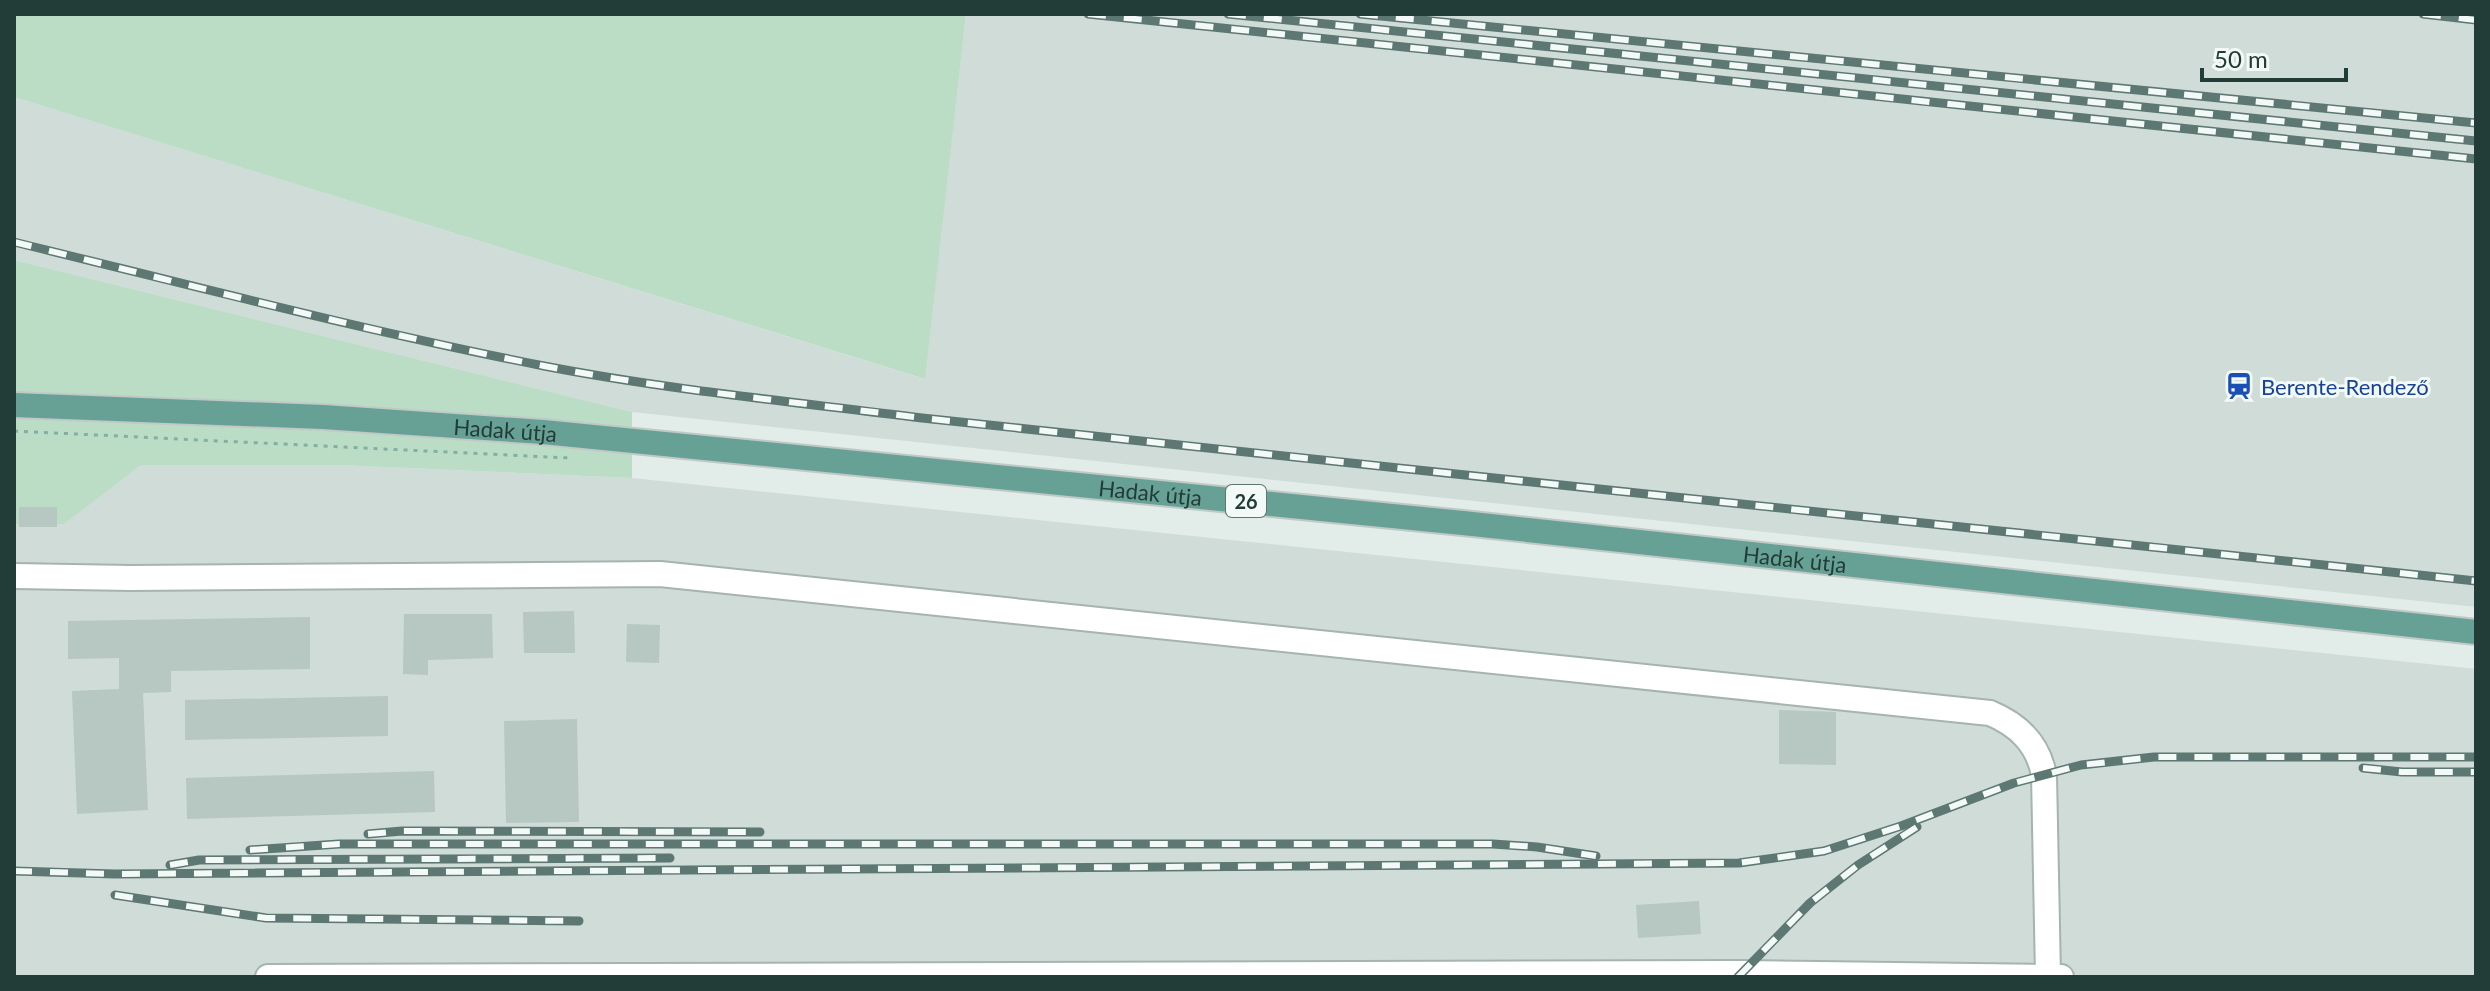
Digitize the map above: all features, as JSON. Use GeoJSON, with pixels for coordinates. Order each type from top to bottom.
{"type":"FeatureCollection","features":[{"type":"Feature","properties":{"kind":"main road","name":"Hadak útja"},"geometry":{"type":"LineString","coordinates":[[14,405],[323,417],[559,433],[1479,524],[2476,632]]}},
{"type":"Feature","properties":{"kind":"lane"},"geometry":{"type":"LineString","coordinates":[[14,576],[660,574],[1990,713],[2004,719],[2026,736],[2044,775],[2054,976],[268,977]]}},
{"type":"Feature","properties":{"kind":"path"},"geometry":{"type":"LineString","coordinates":[[14,431],[578,459]]}},
{"type":"Feature","properties":{"kind":"shaded area"},"geometry":{"type":"Polygon","coordinates":[[[966,14],[2476,14],[2476,607],[632,412],[14,260],[14,97],[924,379],[966,14]]]}},
{"type":"Feature","properties":{"kind":"shaded area"},"geometry":{"type":"Polygon","coordinates":[[[141,465],[339,465],[632,478],[2476,669],[2476,977],[14,977],[14,524],[64,523],[141,465]]]}},
{"type":"Feature","properties":{"kind":"green space"},"geometry":{"type":"Polygon","coordinates":[[[14,14],[966,14],[925,379],[14,97],[14,14]]]}},
{"type":"Feature","properties":{"kind":"green space"},"geometry":{"type":"Polygon","coordinates":[[[14,260],[632,412],[632,478],[339,465],[141,465],[64,524],[14,524],[14,260]]]}},
{"type":"Feature","properties":{"kind":"building"},"geometry":{"type":"Polygon","coordinates":[[[19,507],[57,507],[57,527],[19,527],[19,507]]]}},
{"type":"Feature","properties":{"kind":"building"},"geometry":{"type":"Polygon","coordinates":[[[574,611],[575,653],[524,653],[523,612],[574,611]]]}},
{"type":"Feature","properties":{"kind":"building"},"geometry":{"type":"Polygon","coordinates":[[[404,614],[492,614],[493,658],[428,660],[428,675],[403,674],[404,614]]]}},
{"type":"Feature","properties":{"kind":"building"},"geometry":{"type":"Polygon","coordinates":[[[310,617],[310,669],[171,671],[171,692],[143,693],[148,810],[77,814],[72,691],[119,689],[119,658],[68,659],[68,621],[310,617]]]}},
{"type":"Feature","properties":{"kind":"building"},"geometry":{"type":"Polygon","coordinates":[[[627,624],[660,625],[659,663],[626,662],[627,624]]]}},
{"type":"Feature","properties":{"kind":"building"},"geometry":{"type":"Polygon","coordinates":[[[388,696],[388,736],[185,740],[185,700],[388,696]]]}},
{"type":"Feature","properties":{"kind":"building"},"geometry":{"type":"Polygon","coordinates":[[[1779,710],[1836,712],[1836,765],[1779,764],[1779,710]]]}},
{"type":"Feature","properties":{"kind":"building"},"geometry":{"type":"Polygon","coordinates":[[[577,719],[579,822],[506,823],[504,721],[577,719]]]}},
{"type":"Feature","properties":{"kind":"building"},"geometry":{"type":"Polygon","coordinates":[[[434,771],[435,812],[187,819],[186,778],[434,771]]]}},
{"type":"Feature","properties":{"kind":"building"},"geometry":{"type":"Polygon","coordinates":[[[1699,901],[1701,934],[1638,938],[1636,905],[1699,901]]]}},
{"type":"Feature","properties":{"kind":"railway"},"geometry":{"type":"LineString","coordinates":[[1088,14],[2476,159]]}},
{"type":"Feature","properties":{"kind":"railway"},"geometry":{"type":"LineString","coordinates":[[1228,14],[2476,141]]}},
{"type":"Feature","properties":{"kind":"railway"},"geometry":{"type":"LineString","coordinates":[[1360,14],[2476,123]]}},
{"type":"Feature","properties":{"kind":"railway"},"geometry":{"type":"LineString","coordinates":[[2423,14],[2476,20]]}},
{"type":"Feature","properties":{"kind":"railway"},"geometry":{"type":"LineString","coordinates":[[14,242],[411,338],[544,366],[685,389],[922,418],[2476,581]]}},
{"type":"Feature","properties":{"kind":"railway"},"geometry":{"type":"LineString","coordinates":[[14,871],[115,874],[1739,863],[1824,851],[1901,826],[2014,783],[2081,765],[2154,757],[2476,757]]}},
{"type":"Feature","properties":{"kind":"railway"},"geometry":{"type":"LineString","coordinates":[[2363,768],[2402,772],[2476,772]]}},
{"type":"Feature","properties":{"kind":"railway"},"geometry":{"type":"LineString","coordinates":[[1738,977],[1810,903],[1858,865],[1917,827]]}},
{"type":"Feature","properties":{"kind":"railway"},"geometry":{"type":"LineString","coordinates":[[368,834],[402,831],[760,832]]}},
{"type":"Feature","properties":{"kind":"railway"},"geometry":{"type":"LineString","coordinates":[[250,850],[339,844],[1493,844],[1596,856]]}},
{"type":"Feature","properties":{"kind":"railway"},"geometry":{"type":"LineString","coordinates":[[170,865],[199,860],[670,858]]}},
{"type":"Feature","properties":{"kind":"railway"},"geometry":{"type":"LineString","coordinates":[[115,895],[266,918],[579,921]]}},
{"type":"Feature","properties":{"kind":"place","name":"Berente-Rendező"},"geometry":{"type":"Point","coordinates":[2239,386]}}]}
